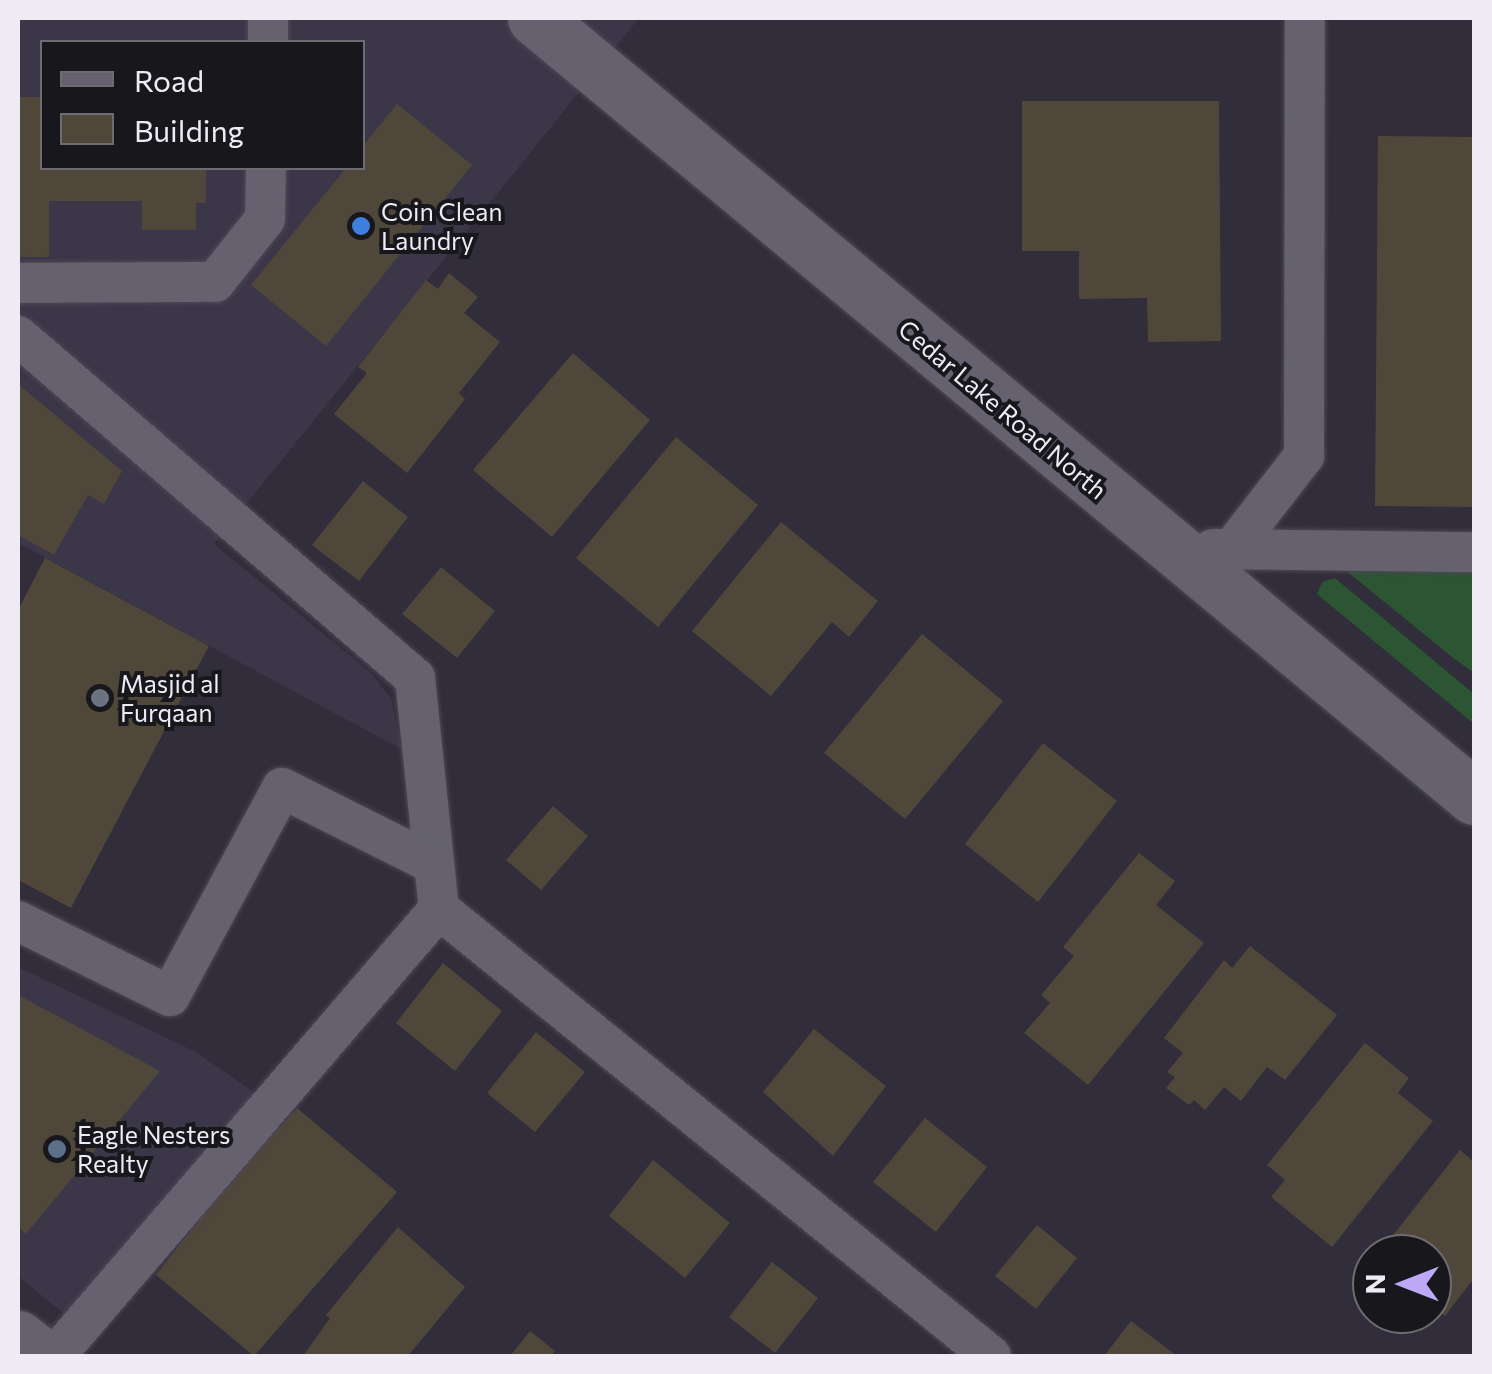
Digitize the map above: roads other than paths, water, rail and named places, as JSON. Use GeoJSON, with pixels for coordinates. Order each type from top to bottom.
{"type":"FeatureCollection","features":[{"type":"Feature","properties":{"kind":"street","name":"Cedar Lake Road North"},"geometry":{"type":"LineString","coordinates":[[535,18],[1169,548],[1474,797]]}},
{"type":"Feature","properties":{"kind":"street"},"geometry":{"type":"LineString","coordinates":[[18,1338],[41,1356]]}},
{"type":"Feature","properties":{"kind":"lane"},"geometry":{"type":"LineString","coordinates":[[1232,550],[1304,456],[1306,18]]}},
{"type":"Feature","properties":{"kind":"lane"},"geometry":{"type":"LineString","coordinates":[[18,283],[214,282],[265,220],[266,170]]}},
{"type":"Feature","properties":{"kind":"lane"},"geometry":{"type":"LineString","coordinates":[[18,336],[415,678],[439,909],[991,1356]]}},
{"type":"Feature","properties":{"kind":"lane"},"geometry":{"type":"LineString","coordinates":[[1169,548],[1474,552]]}},
{"type":"Feature","properties":{"kind":"lane"},"geometry":{"type":"LineString","coordinates":[[18,921],[170,996],[282,788],[434,864]]}},
{"type":"Feature","properties":{"kind":"lane"},"geometry":{"type":"LineString","coordinates":[[56,1356],[439,909]]}},
{"type":"Feature","properties":{"kind":"place","name":"Coin Clean Laundry"},"geometry":{"type":"Point","coordinates":[361,226]}},
{"type":"Feature","properties":{"kind":"place","name":"Masjid al Furqaan"},"geometry":{"type":"Point","coordinates":[100,698]}},
{"type":"Feature","properties":{"kind":"place","name":"Eagle Nesters Realty"},"geometry":{"type":"Point","coordinates":[57,1149]}}]}
